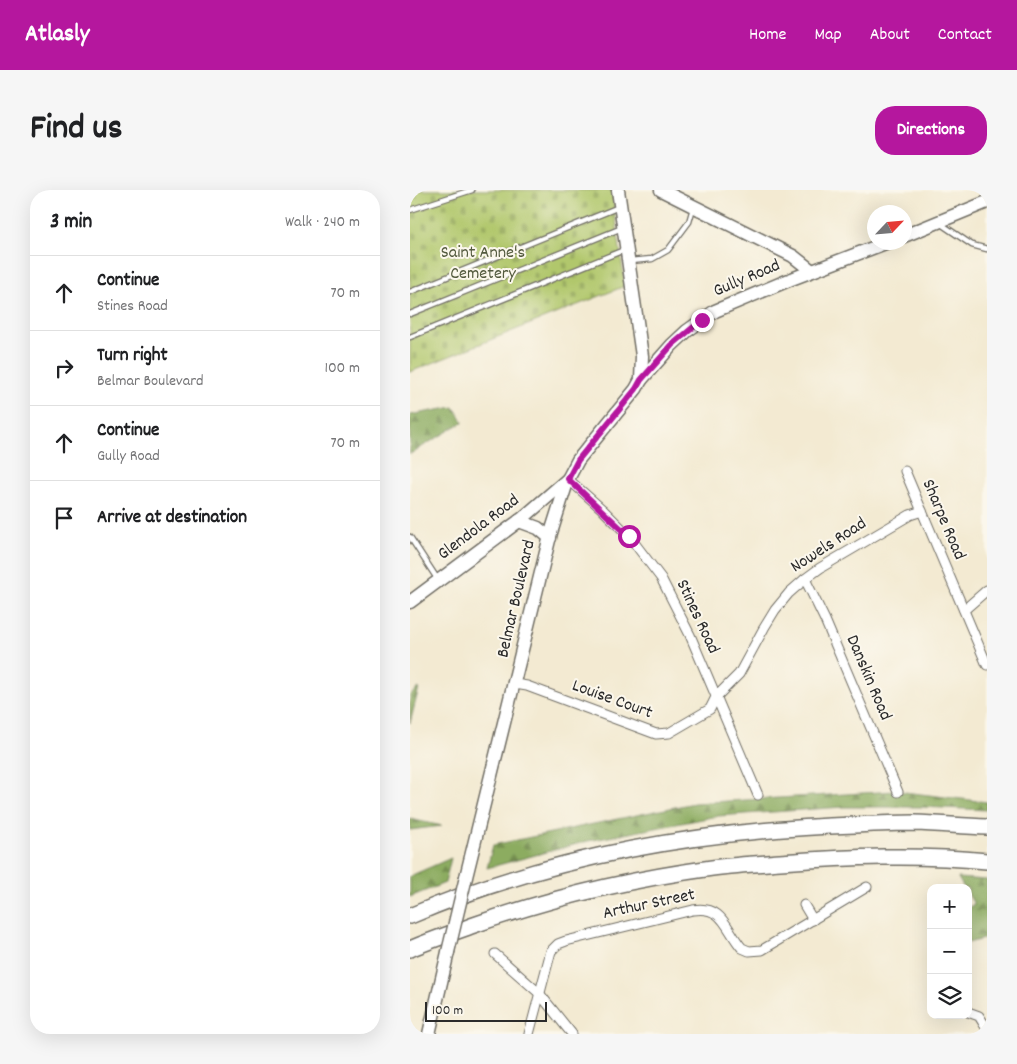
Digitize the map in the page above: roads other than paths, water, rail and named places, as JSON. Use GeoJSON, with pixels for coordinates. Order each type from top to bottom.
{"type":"FeatureCollection","features":[{"type":"Feature","properties":{"kind":"highway"},"geometry":{"type":"LineString","coordinates":[[410,916],[484,887],[617,852],[680,841],[745,832],[812,826],[913,823],[987,827]]}},
{"type":"Feature","properties":{"kind":"highway"},"geometry":{"type":"LineString","coordinates":[[410,949],[503,914],[549,901],[603,887],[715,867],[827,858],[926,857],[987,861]]}},
{"type":"Feature","properties":{"kind":"main road"},"geometry":{"type":"LineString","coordinates":[[618,190],[642,356],[641,380]]}},
{"type":"Feature","properties":{"kind":"main road"},"geometry":{"type":"LineString","coordinates":[[661,190],[794,256],[812,271]]}},
{"type":"Feature","properties":{"kind":"main road"},"geometry":{"type":"LineString","coordinates":[[912,232],[987,202]]}},
{"type":"Feature","properties":{"kind":"main road","name":"Gully Road"},"geometry":{"type":"LineString","coordinates":[[641,380],[672,345],[705,317],[725,306],[867,250]]}},
{"type":"Feature","properties":{"kind":"main road","name":"Belmar Boulevard"},"geometry":{"type":"LineString","coordinates":[[430,1034],[466,877],[550,538],[568,479],[578,460],[636,389],[641,380]]}},
{"type":"Feature","properties":{"kind":"main road","name":"Glendola Road"},"geometry":{"type":"LineString","coordinates":[[410,602],[519,521],[568,479]]}},
{"type":"Feature","properties":{"kind":"main road"},"geometry":{"type":"LineString","coordinates":[[519,521],[538,528],[550,538]]}},
{"type":"Feature","properties":{"kind":"street","name":"Sharpe Road"},"geometry":{"type":"LineString","coordinates":[[905,471],[987,665]]}},
{"type":"Feature","properties":{"kind":"street","name":"Stines Road"},"geometry":{"type":"LineString","coordinates":[[568,479],[629,536],[661,578],[690,635],[758,795]]}},
{"type":"Feature","properties":{"kind":"street","name":"Nowels Road"},"geometry":{"type":"LineString","coordinates":[[716,697],[739,674],[775,610],[789,593],[820,568],[910,515],[922,511]]}},
{"type":"Feature","properties":{"kind":"street","name":"Danskin Road"},"geometry":{"type":"LineString","coordinates":[[805,579],[822,613],[898,792]]}},
{"type":"Feature","properties":{"kind":"street"},"geometry":{"type":"LineString","coordinates":[[964,610],[987,590]]}},
{"type":"Feature","properties":{"kind":"street","name":"Louise Court"},"geometry":{"type":"LineString","coordinates":[[515,684],[527,686],[660,735],[669,733],[710,709],[716,697]]}},
{"type":"Feature","properties":{"kind":"street","name":"Arthur Street"},"geometry":{"type":"LineString","coordinates":[[529,1034],[551,951],[558,944],[693,910],[704,909],[711,911],[721,918],[742,948],[755,952],[762,950],[867,887]]}},
{"type":"Feature","properties":{"kind":"street"},"geometry":{"type":"LineString","coordinates":[[804,905],[813,920]]}},
{"type":"Feature","properties":{"kind":"street"},"geometry":{"type":"LineString","coordinates":[[495,954],[539,993],[572,1034]]}},
{"type":"Feature","properties":{"kind":"street"},"geometry":{"type":"LineString","coordinates":[[972,1013],[979,1016],[987,1029]]}},
{"type":"Feature","properties":{"kind":"lane"},"geometry":{"type":"LineString","coordinates":[[410,210],[470,190]]}},
{"type":"Feature","properties":{"kind":"lane"},"geometry":{"type":"LineString","coordinates":[[410,292],[621,206]]}},
{"type":"Feature","properties":{"kind":"lane"},"geometry":{"type":"LineString","coordinates":[[410,336],[628,255],[652,258],[668,250],[689,222],[694,207]]}},
{"type":"Feature","properties":{"kind":"lane"},"geometry":{"type":"LineString","coordinates":[[938,221],[972,245],[987,249]]}},
{"type":"Feature","properties":{"kind":"lane"},"geometry":{"type":"LineString","coordinates":[[410,314],[623,227]]}},
{"type":"Feature","properties":{"kind":"lane"},"geometry":{"type":"LineString","coordinates":[[410,537],[438,581]]}},
{"type":"Feature","properties":{"kind":"park label","name":"Saint Anne's Cemetery"},"geometry":{"type":"Point","coordinates":[483,263]}}]}
